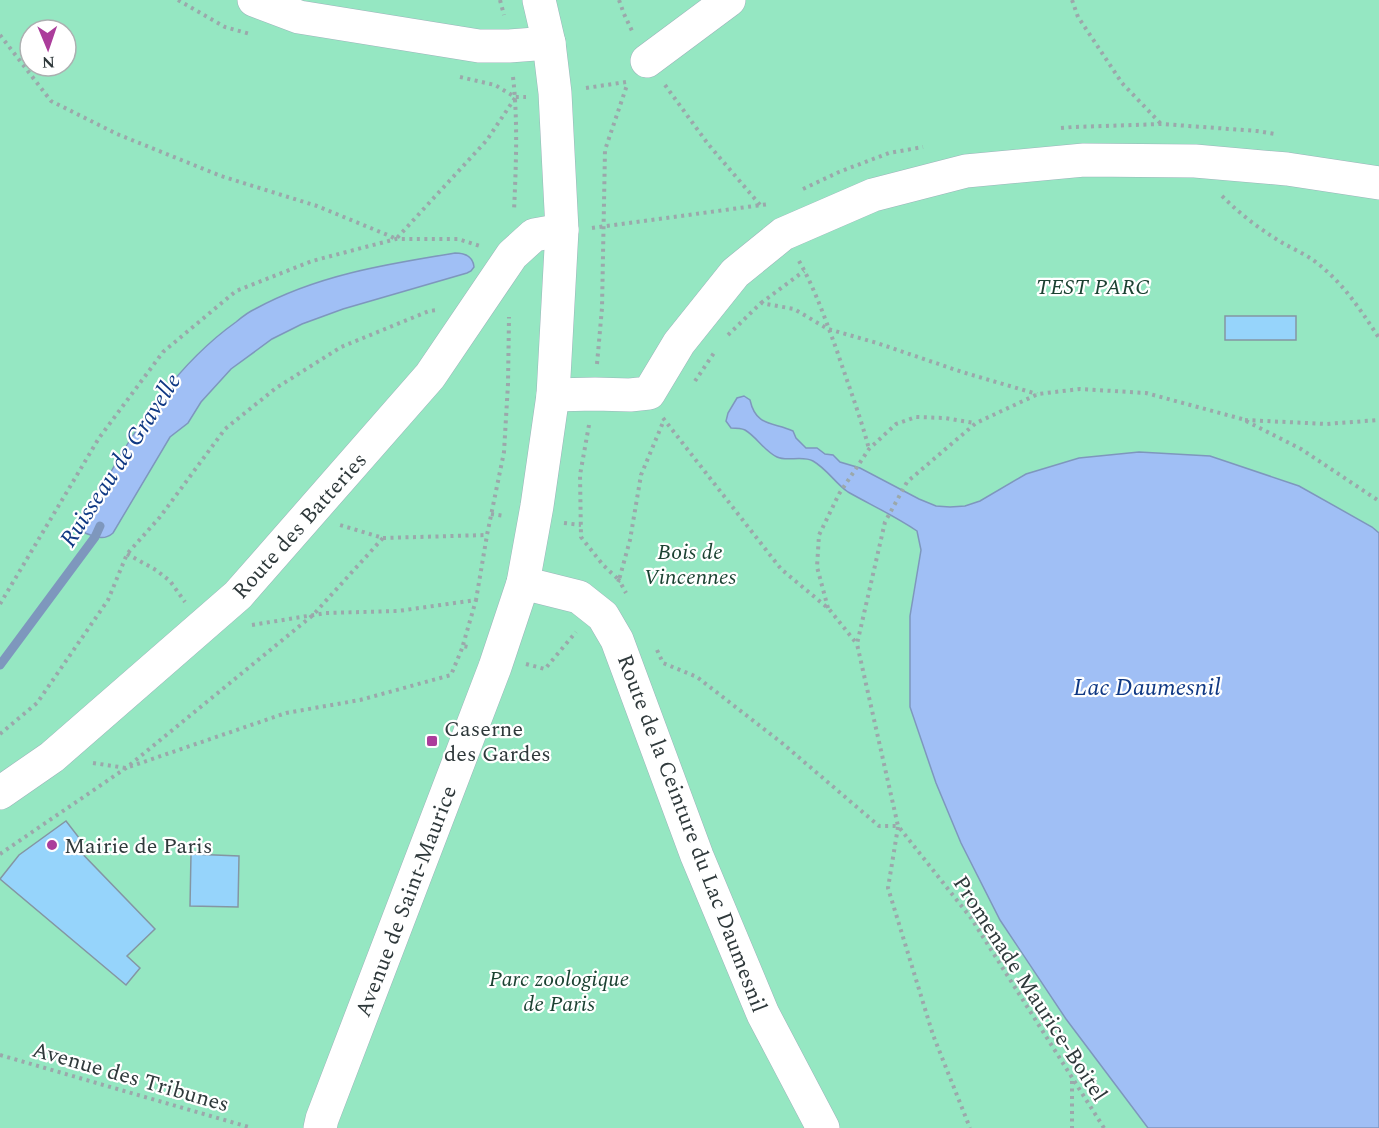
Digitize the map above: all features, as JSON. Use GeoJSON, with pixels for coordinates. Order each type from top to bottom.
{"type":"FeatureCollection","features":[{"type":"Feature","properties":{"kind":"street"},"geometry":{"type":"LineString","coordinates":[[254,0],[299,17],[479,46],[549,43]]}},
{"type":"Feature","properties":{"kind":"street","name":"Avenue de Saint-Maurice"},"geometry":{"type":"LineString","coordinates":[[320,1128],[495,667],[523,583],[553,395],[562,230],[555,93],[549,43],[538,0]]}},
{"type":"Feature","properties":{"kind":"street"},"geometry":{"type":"LineString","coordinates":[[639,72],[729,0]]}},
{"type":"Feature","properties":{"kind":"street"},"geometry":{"type":"LineString","coordinates":[[553,395],[630,396],[661,408],[679,343],[735,273],[783,234],[873,195],[966,171],[1084,160],[1206,162],[1287,169],[1379,183]]}},
{"type":"Feature","properties":{"kind":"street","name":"Route des Batteries"},"geometry":{"type":"LineString","coordinates":[[0,793],[52,757],[238,595],[430,376],[512,255],[534,235],[562,230]]}},
{"type":"Feature","properties":{"kind":"street","name":"Route de la Ceinture du Lac Daumesnil"},"geometry":{"type":"LineString","coordinates":[[523,583],[579,597],[603,616],[617,640],[698,856],[763,1014],[823,1128]]}},
{"type":"Feature","properties":{"kind":"path"},"geometry":{"type":"LineString","coordinates":[[0,35],[51,101],[117,134],[221,176],[317,206],[396,239]]}},
{"type":"Feature","properties":{"kind":"path"},"geometry":{"type":"LineString","coordinates":[[579,90],[639,72]]}},
{"type":"Feature","properties":{"kind":"path"},"geometry":{"type":"LineString","coordinates":[[639,72],[708,144],[760,205],[602,227],[604,150],[627,86],[639,72]]}},
{"type":"Feature","properties":{"kind":"path"},"geometry":{"type":"LineString","coordinates":[[0,604],[99,438],[163,352],[236,291],[312,261],[396,239],[458,239],[512,255],[515,97],[487,140],[396,239]]}},
{"type":"Feature","properties":{"kind":"path"},"geometry":{"type":"LineString","coordinates":[[783,234],[804,271],[828,329],[861,420],[869,449]]}},
{"type":"Feature","properties":{"kind":"path"},"geometry":{"type":"LineString","coordinates":[[723,340],[760,303],[804,271]]}},
{"type":"Feature","properties":{"kind":"path"},"geometry":{"type":"LineString","coordinates":[[0,734],[37,703],[108,600],[127,554],[160,517],[225,429],[276,388],[341,347],[429,311],[455,309],[479,302]]}},
{"type":"Feature","properties":{"kind":"path"},"geometry":{"type":"LineString","coordinates":[[760,303],[794,309],[828,329],[1038,394]]}},
{"type":"Feature","properties":{"kind":"path"},"geometry":{"type":"LineString","coordinates":[[126,768],[286,713],[360,700],[451,675],[463,646],[476,600],[504,452],[509,315]]}},
{"type":"Feature","properties":{"kind":"path"},"geometry":{"type":"LineString","coordinates":[[695,382],[717,349]]}},
{"type":"Feature","properties":{"kind":"path","name":"Promenade Maurice-Boitel"},"geometry":{"type":"LineString","coordinates":[[1104,1128],[971,918],[898,826],[857,644],[885,522],[907,482],[976,423],[1038,394],[1080,389],[1146,393],[1242,419],[1301,449],[1379,501]]}},
{"type":"Feature","properties":{"kind":"path"},"geometry":{"type":"LineString","coordinates":[[558,522],[581,525],[581,537],[603,565],[619,580],[630,540],[641,475],[661,408]]}},
{"type":"Feature","properties":{"kind":"path"},"geometry":{"type":"LineString","coordinates":[[661,408],[781,569],[829,609],[857,644]]}},
{"type":"Feature","properties":{"kind":"path"},"geometry":{"type":"LineString","coordinates":[[829,609],[817,567],[819,535],[839,494],[861,459],[896,424],[916,417],[945,418],[976,423]]}},
{"type":"Feature","properties":{"kind":"path"},"geometry":{"type":"LineString","coordinates":[[1242,419],[1326,424],[1379,420]]}},
{"type":"Feature","properties":{"kind":"path"},"geometry":{"type":"LineString","coordinates":[[491,514],[508,516]]}},
{"type":"Feature","properties":{"kind":"path"},"geometry":{"type":"LineString","coordinates":[[308,515],[382,538],[487,535]]}},
{"type":"Feature","properties":{"kind":"path"},"geometry":{"type":"LineString","coordinates":[[0,854],[126,768],[314,615],[382,538]]}},
{"type":"Feature","properties":{"kind":"path"},"geometry":{"type":"LineString","coordinates":[[127,554],[156,570],[170,581],[186,604],[209,620],[256,625],[326,613],[398,611],[476,600]]}},
{"type":"Feature","properties":{"kind":"path"},"geometry":{"type":"LineString","coordinates":[[524,663],[545,669],[578,630]]}},
{"type":"Feature","properties":{"kind":"path"},"geometry":{"type":"LineString","coordinates":[[463,646],[475,650]]}},
{"type":"Feature","properties":{"kind":"path"},"geometry":{"type":"LineString","coordinates":[[663,663],[697,677],[782,743],[879,826],[898,826],[888,888],[933,1035],[970,1128]]}},
{"type":"Feature","properties":{"kind":"path","name":"Avenue des Tribunes"},"geometry":{"type":"LineString","coordinates":[[0,1055],[252,1128]]}},
{"type":"Feature","properties":{"kind":"path"},"geometry":{"type":"LineString","coordinates":[[1072,1078],[1072,1128]]}},
{"type":"Feature","properties":{"kind":"green space","name":"Bois de Vincennes"},"geometry":{"type":"Polygon","coordinates":[[[0,0],[1379,0],[1379,1128],[0,1128],[0,0]]]}},
{"type":"Feature","properties":{"kind":"water"},"geometry":{"type":"Polygon","coordinates":[[[455,253],[470,258],[474,267],[471,271],[343,309],[302,324],[272,339],[231,369],[201,402],[188,423],[170,437],[113,533],[103,538],[85,533],[84,523],[98,496],[148,413],[189,363],[243,316],[279,297],[328,279],[353,272],[455,253]]]}},
{"type":"Feature","properties":{"kind":"water","name":"Lac Daumesnil"},"geometry":{"type":"Polygon","coordinates":[[[744,396],[750,400],[756,415],[766,422],[793,431],[796,438],[806,448],[817,448],[825,454],[833,455],[840,462],[860,468],[936,506],[965,506],[980,501],[1026,474],[1079,458],[1139,452],[1210,456],[1299,486],[1379,533],[1379,1128],[1148,1128],[1066,1019],[1000,920],[961,843],[936,783],[910,707],[910,616],[921,550],[917,531],[848,492],[813,461],[777,457],[745,430],[731,428],[726,421],[728,413],[737,398],[744,396]]]}},
{"type":"Feature","properties":{"kind":"building"},"geometry":{"type":"Polygon","coordinates":[[[1225,316],[1296,316],[1296,340],[1225,340],[1225,316]]]}},
{"type":"Feature","properties":{"kind":"building"},"geometry":{"type":"Polygon","coordinates":[[[66,821],[80,839],[73,844],[155,929],[127,956],[140,968],[126,985],[0,879],[19,855],[66,821]]]}},
{"type":"Feature","properties":{"kind":"building"},"geometry":{"type":"Polygon","coordinates":[[[191,854],[239,856],[238,907],[190,906],[191,854]]]}},
{"type":"Feature","properties":{"kind":"waterway","name":"Ruisseau de Gravelle"},"geometry":{"type":"LineString","coordinates":[[0,665],[95,537],[100,526]]}},
{"type":"Feature","properties":{"kind":"place","name":"Caserne des Gardes"},"geometry":{"type":"Point","coordinates":[432,741]}},
{"type":"Feature","properties":{"kind":"place","name":"Mairie de Paris"},"geometry":{"type":"Point","coordinates":[52,845]}},
{"type":"Feature","properties":{"kind":"park label","name":"TEST PARC"},"geometry":{"type":"Point","coordinates":[1093,286]}},
{"type":"Feature","properties":{"kind":"park label","name":"Parc zoologique de Paris"},"geometry":{"type":"Point","coordinates":[559,990]}}]}
